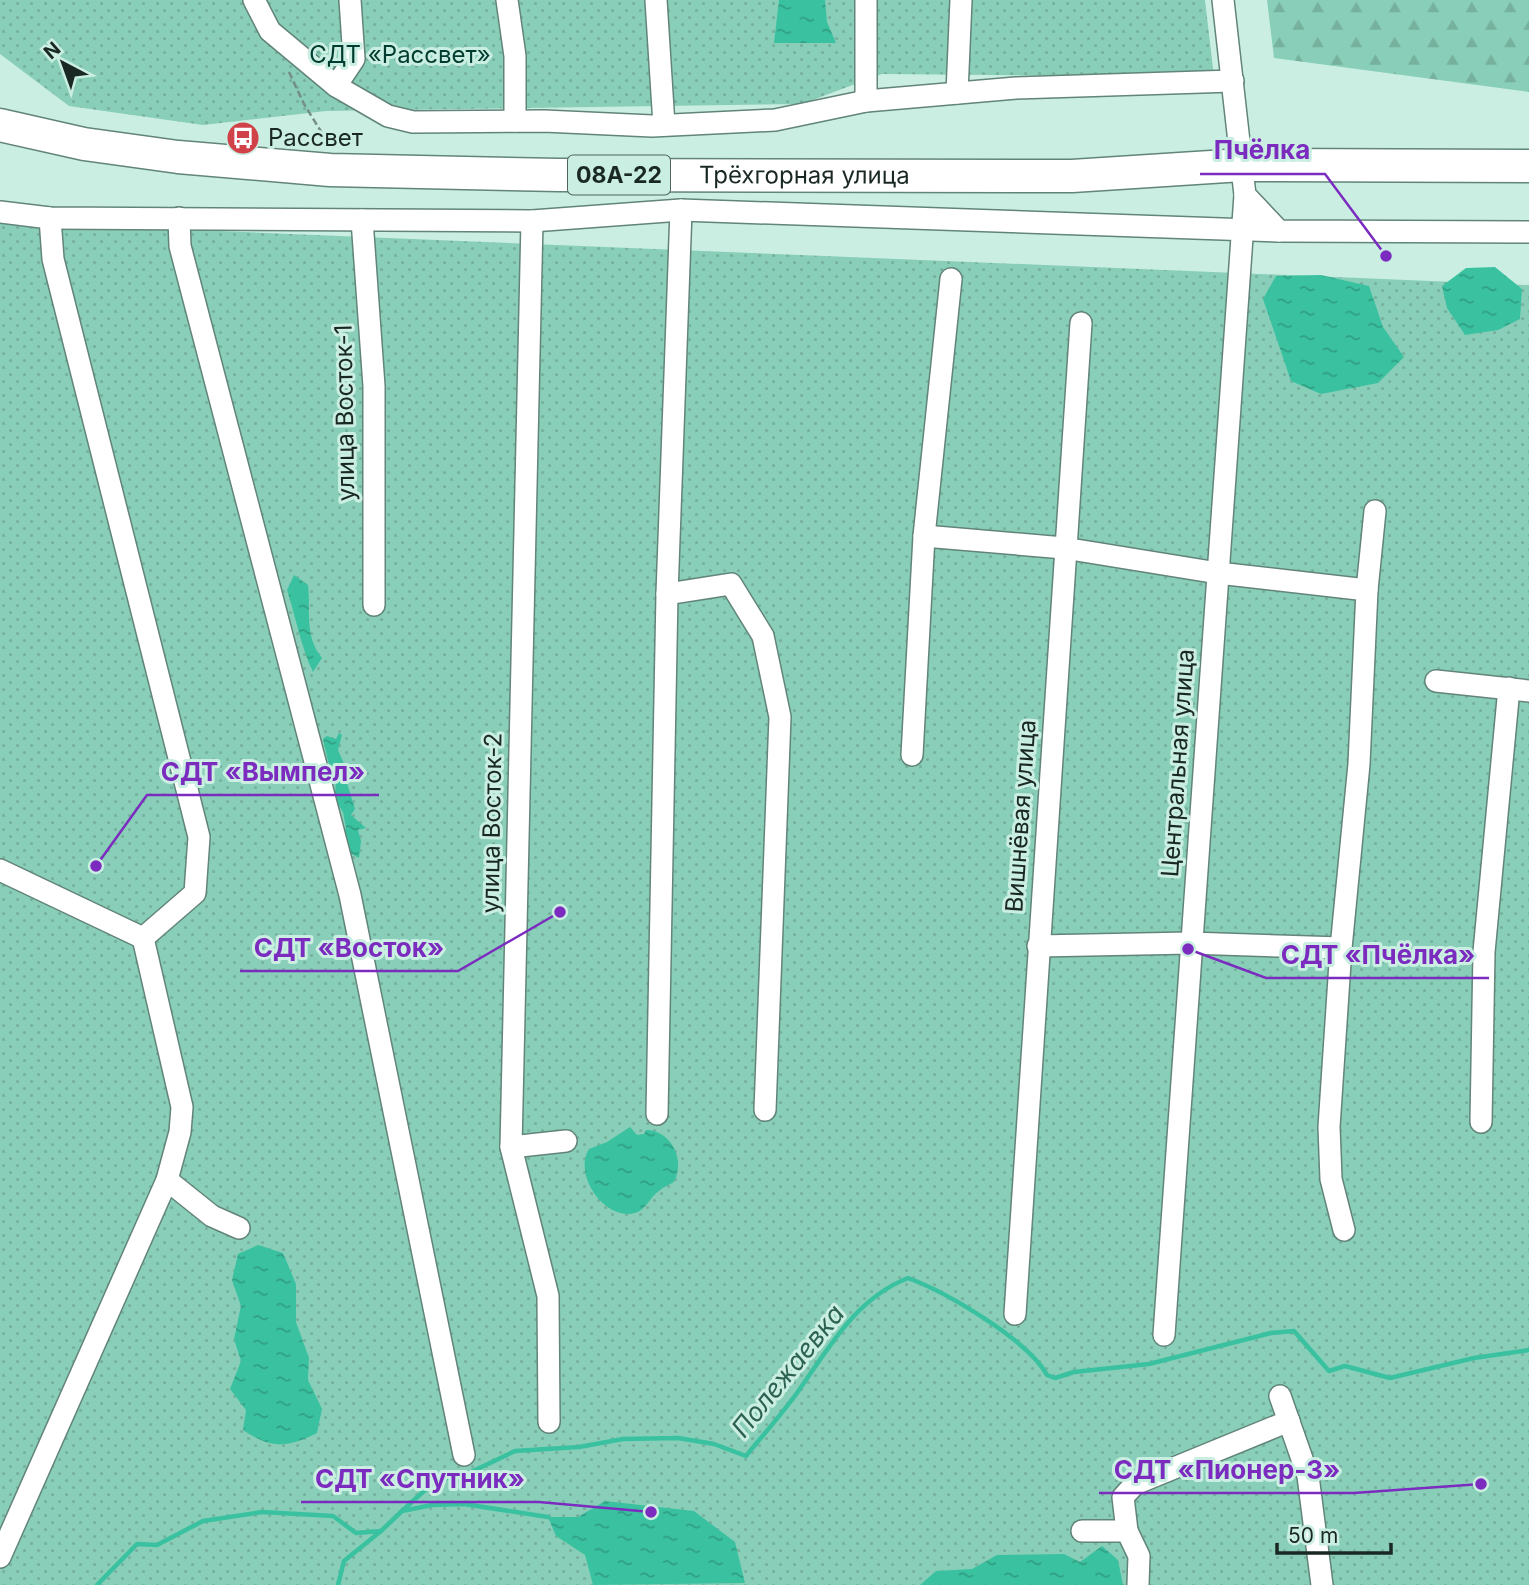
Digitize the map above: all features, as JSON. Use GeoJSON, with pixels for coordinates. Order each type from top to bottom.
{"type":"FeatureCollection","features":[{"type":"Feature","properties":{"kind":"highway","name":"Трёхгорная улица"},"geometry":{"type":"LineString","coordinates":[[0,125],[98,146],[331,170],[559,175],[1072,176],[1243,180],[1529,166]]}},
{"type":"Feature","properties":{"kind":"street"},"geometry":{"type":"LineString","coordinates":[[254,0],[270,31],[336,86],[388,116],[413,122],[515,121],[664,125],[775,120],[866,101],[957,93],[1233,81]]}},
{"type":"Feature","properties":{"kind":"street"},"geometry":{"type":"LineString","coordinates":[[336,86],[354,59],[351,0]]}},
{"type":"Feature","properties":{"kind":"street"},"geometry":{"type":"LineString","coordinates":[[507,0],[515,56],[515,121]]}},
{"type":"Feature","properties":{"kind":"street"},"geometry":{"type":"LineString","coordinates":[[656,0],[664,125]]}},
{"type":"Feature","properties":{"kind":"street"},"geometry":{"type":"LineString","coordinates":[[866,0],[866,101]]}},
{"type":"Feature","properties":{"kind":"street"},"geometry":{"type":"LineString","coordinates":[[957,93],[961,0]]}},
{"type":"Feature","properties":{"kind":"street","name":"Центральная улица"},"geometry":{"type":"LineString","coordinates":[[1164,1335],[1242,230],[1243,180],[1223,0]]}},
{"type":"Feature","properties":{"kind":"street"},"geometry":{"type":"LineString","coordinates":[[1243,180],[1279,231]]}},
{"type":"Feature","properties":{"kind":"street"},"geometry":{"type":"LineString","coordinates":[[657,1114],[667,594],[681,210]]}},
{"type":"Feature","properties":{"kind":"street"},"geometry":{"type":"LineString","coordinates":[[0,212],[50,218],[532,221],[681,210],[1279,231],[1529,232]]}},
{"type":"Feature","properties":{"kind":"street"},"geometry":{"type":"LineString","coordinates":[[50,218],[53,259],[200,837],[195,893],[143,938]]}},
{"type":"Feature","properties":{"kind":"street"},"geometry":{"type":"LineString","coordinates":[[179,218],[180,246],[350,895],[464,1455]]}},
{"type":"Feature","properties":{"kind":"street","name":"улица Восток-1"},"geometry":{"type":"LineString","coordinates":[[362,219],[374,386],[374,604]]}},
{"type":"Feature","properties":{"kind":"street","name":"улица Восток-2"},"geometry":{"type":"LineString","coordinates":[[532,221],[511,1147],[548,1296],[549,1422]]}},
{"type":"Feature","properties":{"kind":"street"},"geometry":{"type":"LineString","coordinates":[[912,755],[924,536],[951,279]]}},
{"type":"Feature","properties":{"kind":"street","name":"Вишнёвая улица"},"geometry":{"type":"LineString","coordinates":[[1015,1314],[1081,323]]}},
{"type":"Feature","properties":{"kind":"street"},"geometry":{"type":"LineString","coordinates":[[1344,1230],[1329,1159],[1341,948],[1359,764],[1367,590],[1376,511]]}},
{"type":"Feature","properties":{"kind":"street"},"geometry":{"type":"LineString","coordinates":[[924,536],[1064,548],[1218,573],[1367,590]]}},
{"type":"Feature","properties":{"kind":"street"},"geometry":{"type":"LineString","coordinates":[[667,594],[731,584],[763,636],[780,717],[765,1110]]}},
{"type":"Feature","properties":{"kind":"street"},"geometry":{"type":"LineString","coordinates":[[1436,681],[1519,690],[1483,952],[1481,1122]]}},
{"type":"Feature","properties":{"kind":"street"},"geometry":{"type":"LineString","coordinates":[[0,870],[143,938]]}},
{"type":"Feature","properties":{"kind":"street"},"geometry":{"type":"LineString","coordinates":[[0,1558],[167,1180],[180,1132],[182,1107],[143,938]]}},
{"type":"Feature","properties":{"kind":"street"},"geometry":{"type":"LineString","coordinates":[[1038,946],[1191,943],[1341,948]]}},
{"type":"Feature","properties":{"kind":"street"},"geometry":{"type":"LineString","coordinates":[[511,1147],[566,1141]]}},
{"type":"Feature","properties":{"kind":"street"},"geometry":{"type":"LineString","coordinates":[[167,1180],[212,1216],[239,1228]]}},
{"type":"Feature","properties":{"kind":"street"},"geometry":{"type":"LineString","coordinates":[[1280,1396],[1308,1476],[1322,1585]]}},
{"type":"Feature","properties":{"kind":"street"},"geometry":{"type":"LineString","coordinates":[[1138,1585],[1139,1556],[1127,1531],[1122,1497],[1135,1483],[1289,1420]]}},
{"type":"Feature","properties":{"kind":"street"},"geometry":{"type":"LineString","coordinates":[[1082,1531],[1127,1531]]}},
{"type":"Feature","properties":{"kind":"path"},"geometry":{"type":"LineString","coordinates":[[287,67],[304,104],[331,146],[331,170]]}},
{"type":"Feature","properties":{"kind":"green space","name":"СДТ «Рассвет»"},"geometry":{"type":"Polygon","coordinates":[[[0,0],[1205,0],[1214,77],[882,74],[802,104],[326,111],[203,125],[69,106],[0,54],[0,0]]]}},
{"type":"Feature","properties":{"kind":"green space"},"geometry":{"type":"Polygon","coordinates":[[[1267,0],[1529,0],[1529,92],[1274,58],[1267,0]]]}},
{"type":"Feature","properties":{"kind":"green space"},"geometry":{"type":"Polygon","coordinates":[[[0,222],[1529,285],[1529,1585],[0,1585],[0,222]]]}},
{"type":"Feature","properties":{"kind":"water"},"geometry":{"type":"Polygon","coordinates":[[[779,0],[825,0],[827,22],[836,43],[774,43],[779,0]]]}},
{"type":"Feature","properties":{"kind":"water"},"geometry":{"type":"Polygon","coordinates":[[[1495,267],[1522,289],[1520,319],[1498,330],[1465,335],[1447,308],[1442,286],[1466,268],[1495,267]]]}},
{"type":"Feature","properties":{"kind":"water"},"geometry":{"type":"Polygon","coordinates":[[[1321,275],[1369,286],[1383,327],[1404,357],[1378,383],[1321,394],[1291,381],[1263,299],[1276,276],[1321,275]]]}},
{"type":"Feature","properties":{"kind":"water"},"geometry":{"type":"Polygon","coordinates":[[[294,575],[308,585],[310,632],[322,658],[313,672],[287,590],[294,575]]]}},
{"type":"Feature","properties":{"kind":"water"},"geometry":{"type":"Polygon","coordinates":[[[339,733],[342,735],[338,750],[345,766],[354,767],[343,770],[355,809],[351,815],[366,828],[358,830],[361,841],[359,858],[347,851],[341,835],[346,828],[343,812],[335,800],[336,776],[326,770],[329,765],[323,739],[327,736],[336,739],[339,733]]]}},
{"type":"Feature","properties":{"kind":"water"},"geometry":{"type":"Polygon","coordinates":[[[630,1127],[637,1135],[644,1134],[646,1130],[663,1135],[674,1148],[678,1165],[674,1182],[662,1188],[639,1211],[623,1214],[612,1210],[594,1193],[585,1171],[585,1159],[589,1149],[607,1142],[630,1127]]]}},
{"type":"Feature","properties":{"kind":"water"},"geometry":{"type":"Polygon","coordinates":[[[258,1245],[283,1253],[296,1284],[296,1322],[309,1358],[308,1380],[322,1409],[317,1433],[288,1444],[262,1441],[243,1430],[246,1410],[230,1389],[241,1361],[234,1339],[241,1306],[232,1280],[238,1254],[258,1245]]]}},
{"type":"Feature","properties":{"kind":"water"},"geometry":{"type":"Polygon","coordinates":[[[605,1501],[694,1511],[735,1542],[745,1583],[593,1585],[585,1555],[556,1536],[548,1517],[578,1517],[605,1501]]]}},
{"type":"Feature","properties":{"kind":"water"},"geometry":{"type":"Polygon","coordinates":[[[1102,1546],[1118,1560],[1123,1585],[920,1585],[936,1571],[972,1569],[997,1555],[1064,1554],[1080,1562],[1102,1546]]]}},
{"type":"Feature","properties":{"kind":"waterway","name":"Полежаевка"},"geometry":{"type":"LineString","coordinates":[[402,1511],[435,1481],[471,1472],[515,1451],[579,1447],[623,1439],[678,1438],[714,1444],[746,1456],[791,1401],[832,1342],[858,1312],[889,1287],[908,1278],[943,1294],[985,1319],[1023,1347],[1047,1375],[1055,1378],[1074,1372],[1149,1364],[1271,1333],[1294,1331],[1329,1371],[1345,1366],[1390,1378],[1474,1358],[1529,1350]]}},
{"type":"Feature","properties":{"kind":"waterway","name":"Полежаевка"},"geometry":{"type":"LineString","coordinates":[[97,1585],[137,1544],[157,1545],[203,1521],[262,1512],[333,1516],[356,1533],[381,1531],[402,1511],[432,1505],[464,1504],[548,1517]]}},
{"type":"Feature","properties":{"kind":"waterway","name":"Полежаевка"},"geometry":{"type":"LineString","coordinates":[[338,1585],[344,1561],[381,1531]]}},
{"type":"Feature","properties":{"kind":"place","name":"Рассвет"},"geometry":{"type":"Point","coordinates":[243,138]}},
{"type":"Feature","properties":{"kind":"place","name":"Пчёлка"},"geometry":{"type":"Point","coordinates":[1386,256]}},
{"type":"Feature","properties":{"kind":"place","name":"СДТ «Вымпел»"},"geometry":{"type":"Point","coordinates":[96,866]}},
{"type":"Feature","properties":{"kind":"place","name":"СДТ «Восток»"},"geometry":{"type":"Point","coordinates":[560,912]}},
{"type":"Feature","properties":{"kind":"place","name":"СДТ «Пчёлка»"},"geometry":{"type":"Point","coordinates":[1188,949]}},
{"type":"Feature","properties":{"kind":"place","name":"СДТ «Пионер-3»"},"geometry":{"type":"Point","coordinates":[1481,1484]}},
{"type":"Feature","properties":{"kind":"place","name":"СДТ «Спутник»"},"geometry":{"type":"Point","coordinates":[651,1512]}}]}
